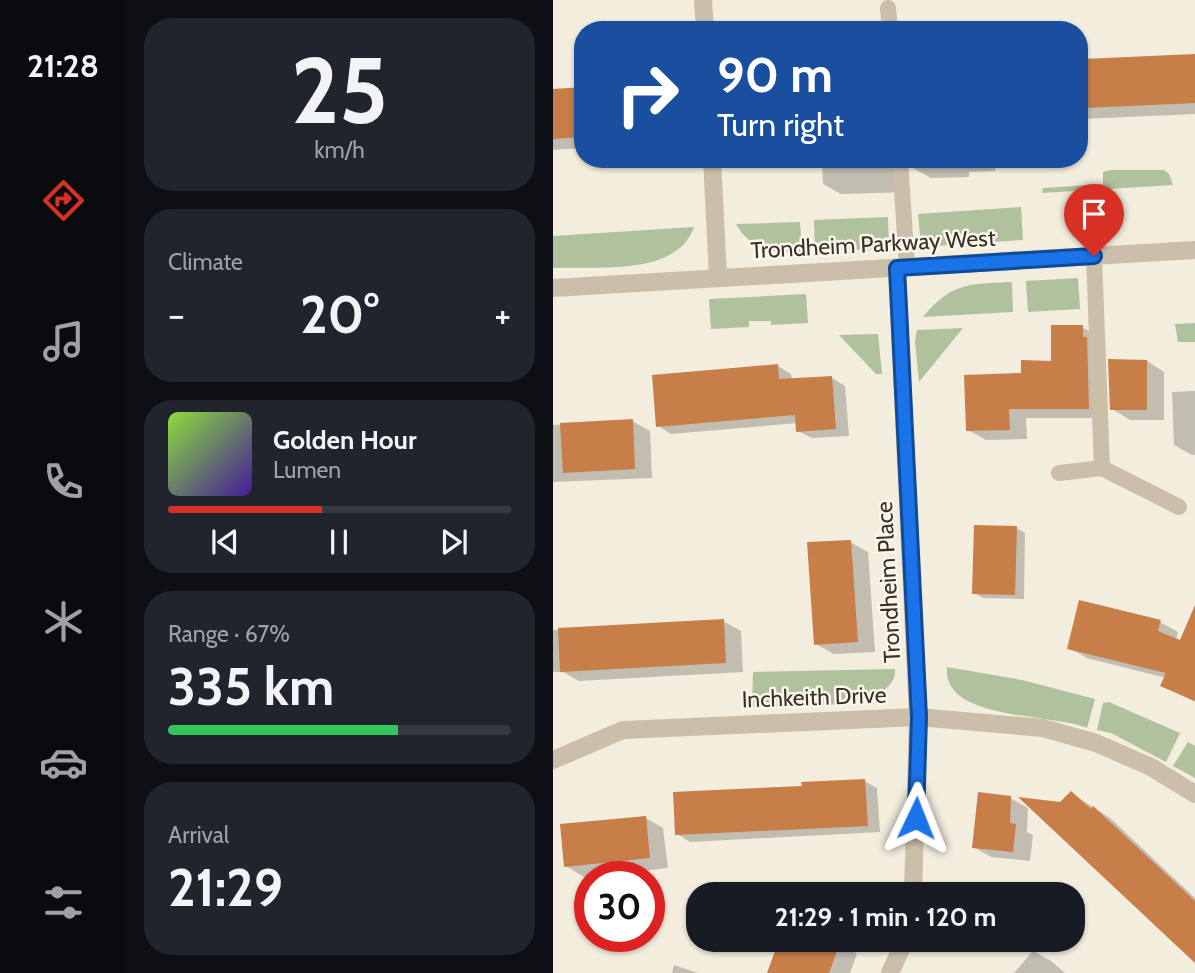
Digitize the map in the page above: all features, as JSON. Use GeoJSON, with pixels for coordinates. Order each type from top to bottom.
{"type":"FeatureCollection","features":[{"type":"Feature","properties":{"kind":"street"},"geometry":{"type":"LineString","coordinates":[[703,0],[704,21]]}},
{"type":"Feature","properties":{"kind":"street"},"geometry":{"type":"LineString","coordinates":[[712,168],[718,278]]}},
{"type":"Feature","properties":{"kind":"street","name":"Trondheim Parkway West"},"geometry":{"type":"LineString","coordinates":[[553,288],[1195,250]]}},
{"type":"Feature","properties":{"kind":"street","name":"Trondheim Place"},"geometry":{"type":"LineString","coordinates":[[902,267],[919,717],[913,882]]}},
{"type":"Feature","properties":{"kind":"street","name":"Inchkeith Drive"},"geometry":{"type":"LineString","coordinates":[[553,760],[623,730],[919,717],[1043,728],[1069,735],[1096,743],[1151,767],[1195,794]]}},
{"type":"Feature","properties":{"kind":"street"},"geometry":{"type":"LineString","coordinates":[[890,973],[900,952]]}},
{"type":"Feature","properties":{"kind":"lane"},"geometry":{"type":"LineString","coordinates":[[888,8],[889,21]]}},
{"type":"Feature","properties":{"kind":"lane"},"geometry":{"type":"LineString","coordinates":[[900,168],[902,267]]}},
{"type":"Feature","properties":{"kind":"lane"},"geometry":{"type":"LineString","coordinates":[[1094,256],[1103,467]]}},
{"type":"Feature","properties":{"kind":"lane"},"geometry":{"type":"LineString","coordinates":[[1059,472],[1103,467],[1179,507]]}},
{"type":"Feature","properties":{"kind":"green space"},"geometry":{"type":"Polygon","coordinates":[[[1164,170],[1169,174],[1173,185],[1042,193],[1043,188],[1103,184],[1103,172],[1164,170]]]}},
{"type":"Feature","properties":{"kind":"green space"},"geometry":{"type":"Polygon","coordinates":[[[1021,207],[1023,240],[921,247],[918,214],[1021,207]]]}},
{"type":"Feature","properties":{"kind":"green space"},"geometry":{"type":"Polygon","coordinates":[[[888,217],[889,249],[815,251],[814,220],[888,217]]]}},
{"type":"Feature","properties":{"kind":"green space"},"geometry":{"type":"Polygon","coordinates":[[[800,222],[802,252],[773,251],[756,245],[748,240],[736,224],[800,222]]]}},
{"type":"Feature","properties":{"kind":"green space"},"geometry":{"type":"Polygon","coordinates":[[[694,227],[685,243],[671,254],[653,261],[612,267],[553,268],[553,236],[694,227]]]}},
{"type":"Feature","properties":{"kind":"green space"},"geometry":{"type":"Polygon","coordinates":[[[1078,278],[1080,309],[1028,312],[1026,281],[1078,278]]]}},
{"type":"Feature","properties":{"kind":"green space"},"geometry":{"type":"Polygon","coordinates":[[[1012,282],[1013,312],[923,317],[943,297],[962,287],[1012,282]]]}},
{"type":"Feature","properties":{"kind":"green space"},"geometry":{"type":"Polygon","coordinates":[[[806,294],[808,323],[771,325],[771,321],[749,321],[749,327],[711,329],[709,299],[806,294]]]}},
{"type":"Feature","properties":{"kind":"green space"},"geometry":{"type":"Polygon","coordinates":[[[1195,323],[1195,342],[1178,342],[1175,324],[1195,323]]]}},
{"type":"Feature","properties":{"kind":"green space"},"geometry":{"type":"Polygon","coordinates":[[[963,328],[919,382],[915,341],[917,330],[963,328]]]}},
{"type":"Feature","properties":{"kind":"green space"},"geometry":{"type":"Polygon","coordinates":[[[878,334],[882,374],[876,374],[839,335],[878,334]]]}},
{"type":"Feature","properties":{"kind":"green space"},"geometry":{"type":"Polygon","coordinates":[[[947,667],[1022,680],[1095,699],[1087,728],[980,706],[962,697],[950,685],[947,667]]]}},
{"type":"Feature","properties":{"kind":"green space"},"geometry":{"type":"Polygon","coordinates":[[[895,669],[891,683],[878,693],[859,700],[811,706],[752,707],[753,672],[895,669]]]}},
{"type":"Feature","properties":{"kind":"green space"},"geometry":{"type":"Polygon","coordinates":[[[1109,702],[1180,733],[1166,762],[1111,733],[1097,730],[1103,703],[1109,702]]]}},
{"type":"Feature","properties":{"kind":"green space"},"geometry":{"type":"Polygon","coordinates":[[[1188,742],[1195,746],[1195,778],[1173,766],[1188,742]]]}},
{"type":"Feature","properties":{"kind":"building"},"geometry":{"type":"Polygon","coordinates":[[[1195,54],[1195,103],[1088,108],[1088,59],[1195,54]]]}},
{"type":"Feature","properties":{"kind":"building"},"geometry":{"type":"Polygon","coordinates":[[[574,88],[574,138],[553,139],[553,89],[574,88]]]}},
{"type":"Feature","properties":{"kind":"building"},"geometry":{"type":"Polygon","coordinates":[[[1051,325],[1083,325],[1083,337],[1087,337],[1089,409],[1009,409],[1010,430],[966,431],[964,375],[1021,373],[1021,360],[1051,361],[1051,325]]]}},
{"type":"Feature","properties":{"kind":"building"},"geometry":{"type":"Polygon","coordinates":[[[1108,359],[1147,360],[1147,410],[1110,410],[1108,359]]]}},
{"type":"Feature","properties":{"kind":"building"},"geometry":{"type":"Polygon","coordinates":[[[778,364],[779,379],[832,376],[836,429],[796,432],[795,415],[656,427],[652,375],[778,364]]]}},
{"type":"Feature","properties":{"kind":"building"},"geometry":{"type":"Polygon","coordinates":[[[633,419],[635,469],[563,473],[560,423],[633,419]]]}},
{"type":"Feature","properties":{"kind":"building"},"geometry":{"type":"Polygon","coordinates":[[[974,525],[1017,526],[1015,595],[972,594],[974,525]]]}},
{"type":"Feature","properties":{"kind":"building"},"geometry":{"type":"Polygon","coordinates":[[[851,540],[858,642],[814,645],[807,542],[851,540]]]}},
{"type":"Feature","properties":{"kind":"building"},"geometry":{"type":"Polygon","coordinates":[[[1079,600],[1161,620],[1158,631],[1180,640],[1195,605],[1195,701],[1160,686],[1166,673],[1067,649],[1079,600]]]}},
{"type":"Feature","properties":{"kind":"building"},"geometry":{"type":"Polygon","coordinates":[[[724,619],[726,663],[560,672],[558,628],[724,619]]]}},
{"type":"Feature","properties":{"kind":"building"},"geometry":{"type":"Polygon","coordinates":[[[865,779],[868,826],[675,835],[673,792],[802,786],[801,782],[865,779]]]}},
{"type":"Feature","properties":{"kind":"building"},"geometry":{"type":"Polygon","coordinates":[[[1071,791],[1091,809],[1093,806],[1195,901],[1195,963],[1018,797],[1060,802],[1071,791]]]}},
{"type":"Feature","properties":{"kind":"building"},"geometry":{"type":"Polygon","coordinates":[[[978,792],[1011,796],[1010,823],[1016,824],[1013,852],[972,848],[978,792]]]}},
{"type":"Feature","properties":{"kind":"building"},"geometry":{"type":"Polygon","coordinates":[[[646,816],[650,858],[574,861],[574,866],[564,867],[560,824],[646,816]]]}},
{"type":"Feature","properties":{"kind":"building"},"geometry":{"type":"Polygon","coordinates":[[[775,952],[837,952],[829,973],[767,973],[775,952]]]}},
{"type":"Feature","properties":{"kind":"route"},"geometry":{"type":"LineString","coordinates":[[916,818],[919,717],[897,268],[1094,256]]}}]}
